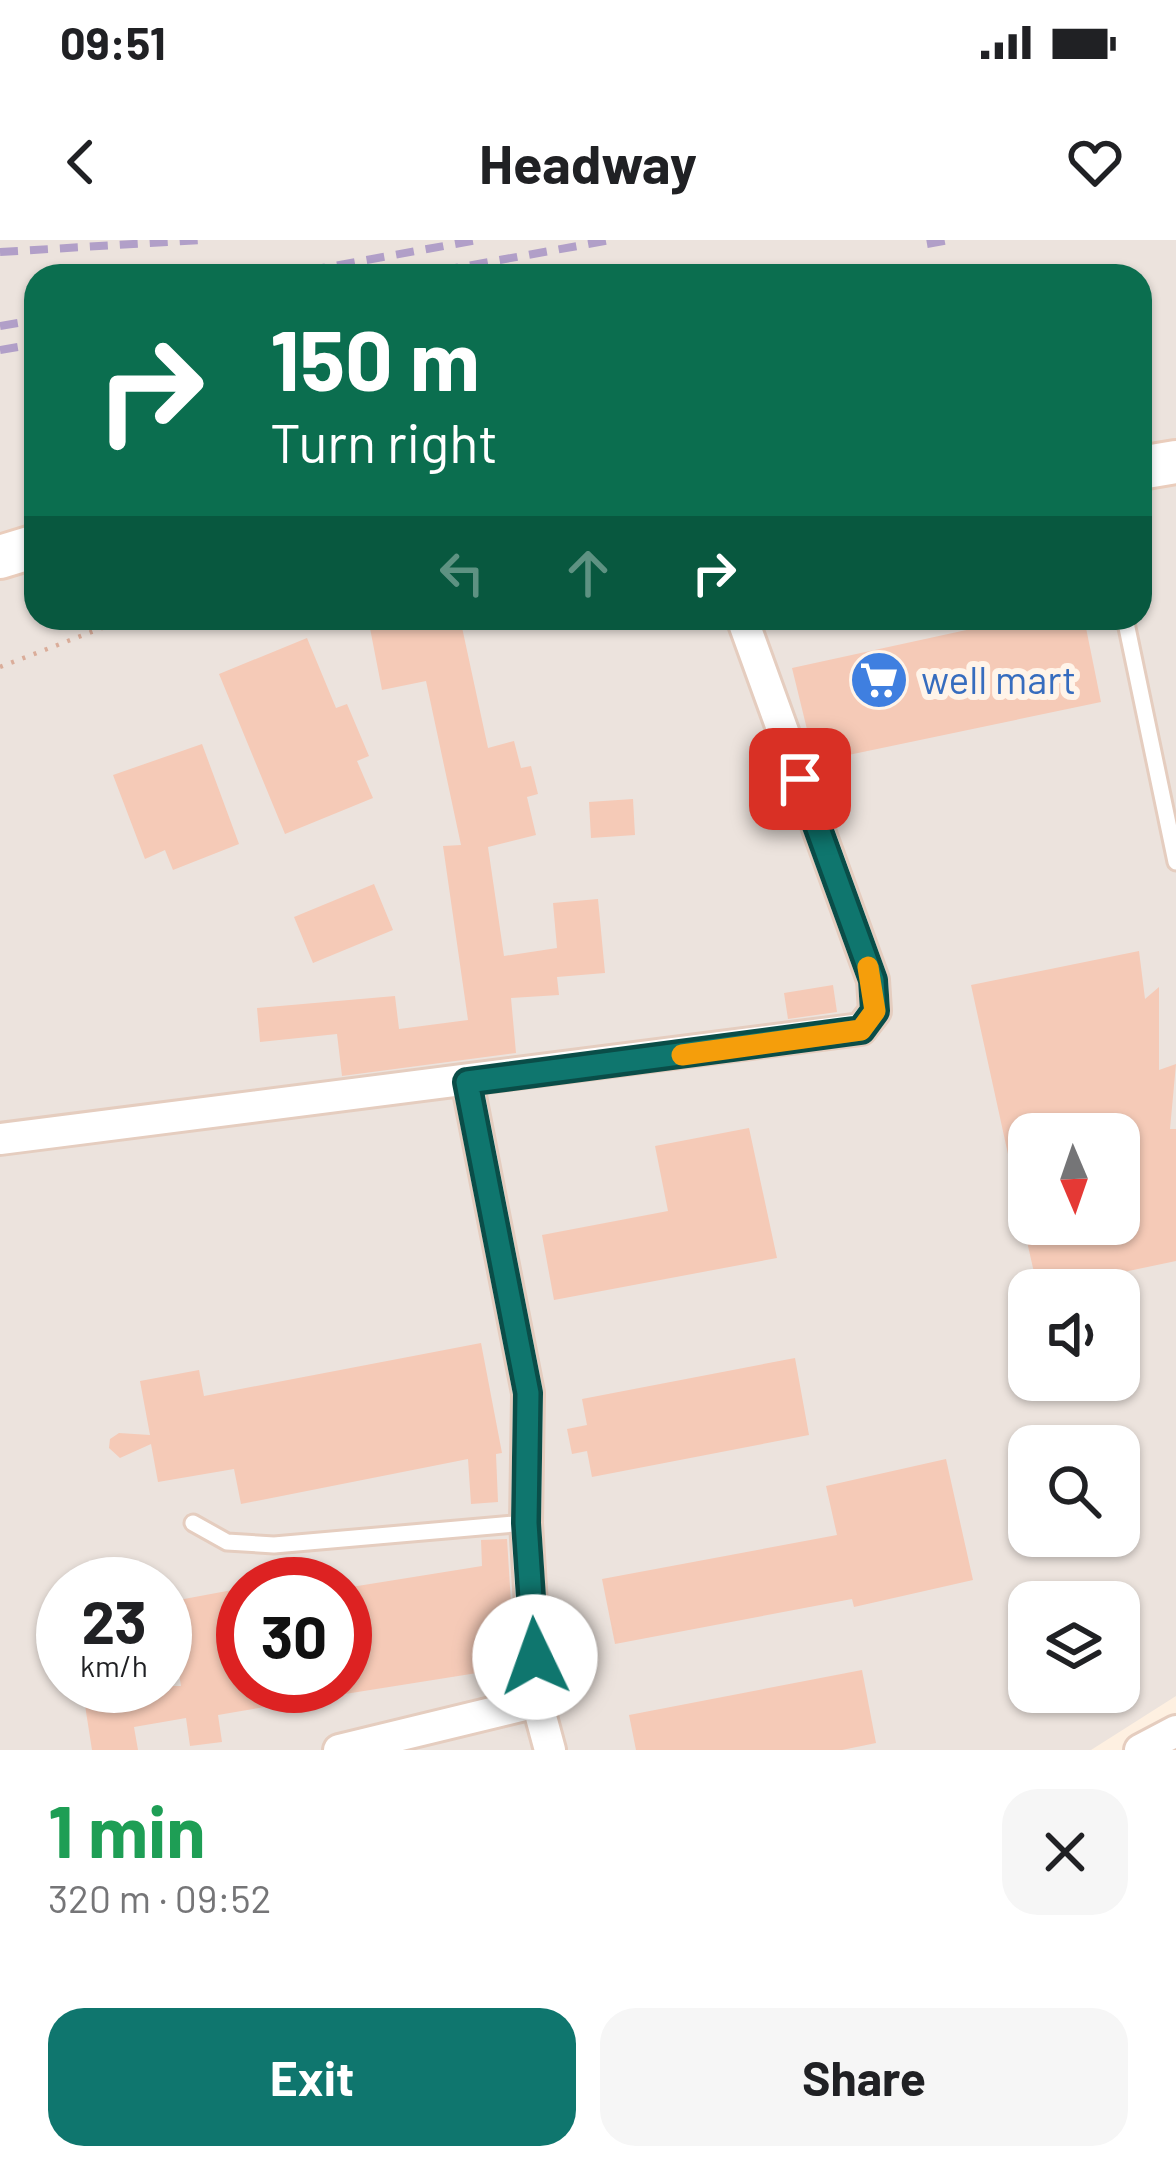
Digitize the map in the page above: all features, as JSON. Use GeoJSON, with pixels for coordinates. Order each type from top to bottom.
{"type":"FeatureCollection","features":[{"type":"Feature","properties":{"kind":"street"},"geometry":{"type":"LineString","coordinates":[[0,1139],[847,1034],[868,1023],[875,1011],[873,980],[746,630]]}},
{"type":"Feature","properties":{"kind":"street"},"geometry":{"type":"LineString","coordinates":[[467,1082],[528,1393],[526,1523],[538,1702],[550,1750]]}},
{"type":"Feature","properties":{"kind":"street"},"geometry":{"type":"LineString","coordinates":[[339,1750],[538,1702]]}},
{"type":"Feature","properties":{"kind":"street"},"geometry":{"type":"LineString","coordinates":[[1140,1750],[1176,1731]]}},
{"type":"Feature","properties":{"kind":"lane"},"geometry":{"type":"LineString","coordinates":[[1128,630],[1176,862]]}},
{"type":"Feature","properties":{"kind":"lane"},"geometry":{"type":"LineString","coordinates":[[193,1523],[227,1542],[274,1544],[526,1523]]}},
{"type":"Feature","properties":{"kind":"path"},"geometry":{"type":"LineString","coordinates":[[0,667],[97,630]]}},
{"type":"Feature","properties":{"kind":"shaded area"},"geometry":{"type":"Polygon","coordinates":[[[0,240],[1176,240],[1176,1696],[1091,1750],[0,1750],[0,240]]]}},
{"type":"Feature","properties":{"kind":"building"},"geometry":{"type":"Polygon","coordinates":[[[370,630],[463,630],[488,748],[514,741],[521,768],[531,766],[538,794],[527,797],[536,835],[488,847],[504,956],[557,948],[553,903],[598,899],[605,973],[557,977],[559,995],[511,998],[516,1053],[342,1076],[337,1034],[260,1042],[257,1008],[395,996],[399,1029],[468,1020],[443,846],[461,845],[426,681],[382,690],[370,630]]]}},
{"type":"Feature","properties":{"kind":"building"},"geometry":{"type":"Polygon","coordinates":[[[966,630],[1086,630],[1101,702],[815,762],[792,668],[966,630]]]}},
{"type":"Feature","properties":{"kind":"building"},"geometry":{"type":"Polygon","coordinates":[[[307,638],[336,708],[347,704],[369,756],[357,761],[373,798],[285,834],[219,674],[307,638]]]}},
{"type":"Feature","properties":{"kind":"building"},"geometry":{"type":"Polygon","coordinates":[[[202,744],[239,844],[173,870],[165,850],[145,859],[113,775],[202,744]]]}},
{"type":"Feature","properties":{"kind":"building"},"geometry":{"type":"Polygon","coordinates":[[[633,799],[635,835],[591,838],[589,802],[633,799]]]}},
{"type":"Feature","properties":{"kind":"building"},"geometry":{"type":"Polygon","coordinates":[[[374,884],[393,930],[313,963],[294,917],[374,884]]]}},
{"type":"Feature","properties":{"kind":"building"},"geometry":{"type":"Polygon","coordinates":[[[1139,951],[1145,999],[1159,987],[1159,1070],[1176,1064],[1170,1129],[1176,1129],[1176,1261],[1138,1269],[1033,1269],[1028,1245],[1140,1245],[1140,1113],[1008,1113],[1008,1154],[971,985],[1139,951]]]}},
{"type":"Feature","properties":{"kind":"building"},"geometry":{"type":"Polygon","coordinates":[[[833,985],[837,1012],[788,1019],[784,993],[833,985]]]}},
{"type":"Feature","properties":{"kind":"building"},"geometry":{"type":"Polygon","coordinates":[[[749,1128],[777,1258],[554,1300],[542,1235],[668,1211],[655,1146],[749,1128]]]}},
{"type":"Feature","properties":{"kind":"building"},"geometry":{"type":"Polygon","coordinates":[[[481,1343],[502,1453],[496,1454],[498,1502],[471,1504],[468,1459],[241,1504],[234,1469],[158,1482],[151,1444],[120,1458],[109,1448],[110,1439],[119,1433],[150,1435],[140,1381],[199,1370],[204,1396],[481,1343]]]}},
{"type":"Feature","properties":{"kind":"building"},"geometry":{"type":"Polygon","coordinates":[[[795,1358],[809,1435],[592,1477],[587,1451],[572,1454],[567,1429],[587,1425],[582,1399],[795,1358]]]}},
{"type":"Feature","properties":{"kind":"building"},"geometry":{"type":"Polygon","coordinates":[[[946,1459],[973,1580],[854,1607],[852,1599],[615,1644],[602,1579],[837,1535],[826,1486],[946,1459]]]}},
{"type":"Feature","properties":{"kind":"building"},"geometry":{"type":"Polygon","coordinates":[[[507,1539],[515,1667],[372,1690],[372,1584],[482,1566],[481,1540],[507,1539]]]}},
{"type":"Feature","properties":{"kind":"building"},"geometry":{"type":"Polygon","coordinates":[[[216,1593],[216,1713],[230,1713],[218,1715],[222,1742],[190,1746],[186,1718],[134,1727],[138,1750],[92,1750],[86,1713],[192,1713],[192,1598],[216,1593]]]}},
{"type":"Feature","properties":{"kind":"building"},"geometry":{"type":"Polygon","coordinates":[[[862,1670],[876,1743],[842,1750],[636,1750],[629,1715],[862,1670]]]}},
{"type":"Feature","properties":{"kind":"railway"},"geometry":{"type":"LineString","coordinates":[[0,252],[200,240]]}},
{"type":"Feature","properties":{"kind":"railway"},"geometry":{"type":"LineString","coordinates":[[344,264],[477,240]]}},
{"type":"Feature","properties":{"kind":"railway"},"geometry":{"type":"LineString","coordinates":[[478,264],[611,240]]}},
{"type":"Feature","properties":{"kind":"railway"},"geometry":{"type":"LineString","coordinates":[[927,244],[950,240]]}},
{"type":"Feature","properties":{"kind":"railway"},"geometry":{"type":"LineString","coordinates":[[0,326],[24,322]]}},
{"type":"Feature","properties":{"kind":"railway"},"geometry":{"type":"LineString","coordinates":[[0,350],[24,346]]}},
{"type":"Feature","properties":{"kind":"slow traffic"},"geometry":{"type":"LineString","coordinates":[[682,1055],[861,1030],[875,1011],[877,997],[868,967]]}},
{"type":"Feature","properties":{"kind":"place","name":"well mart"},"geometry":{"type":"Point","coordinates":[879,680]}},
{"type":"Feature","properties":{"kind":"route"},"geometry":{"type":"LineString","coordinates":[[535,1657],[526,1523],[528,1393],[467,1082],[861,1030],[875,1011],[873,980],[800,779]]}}]}
